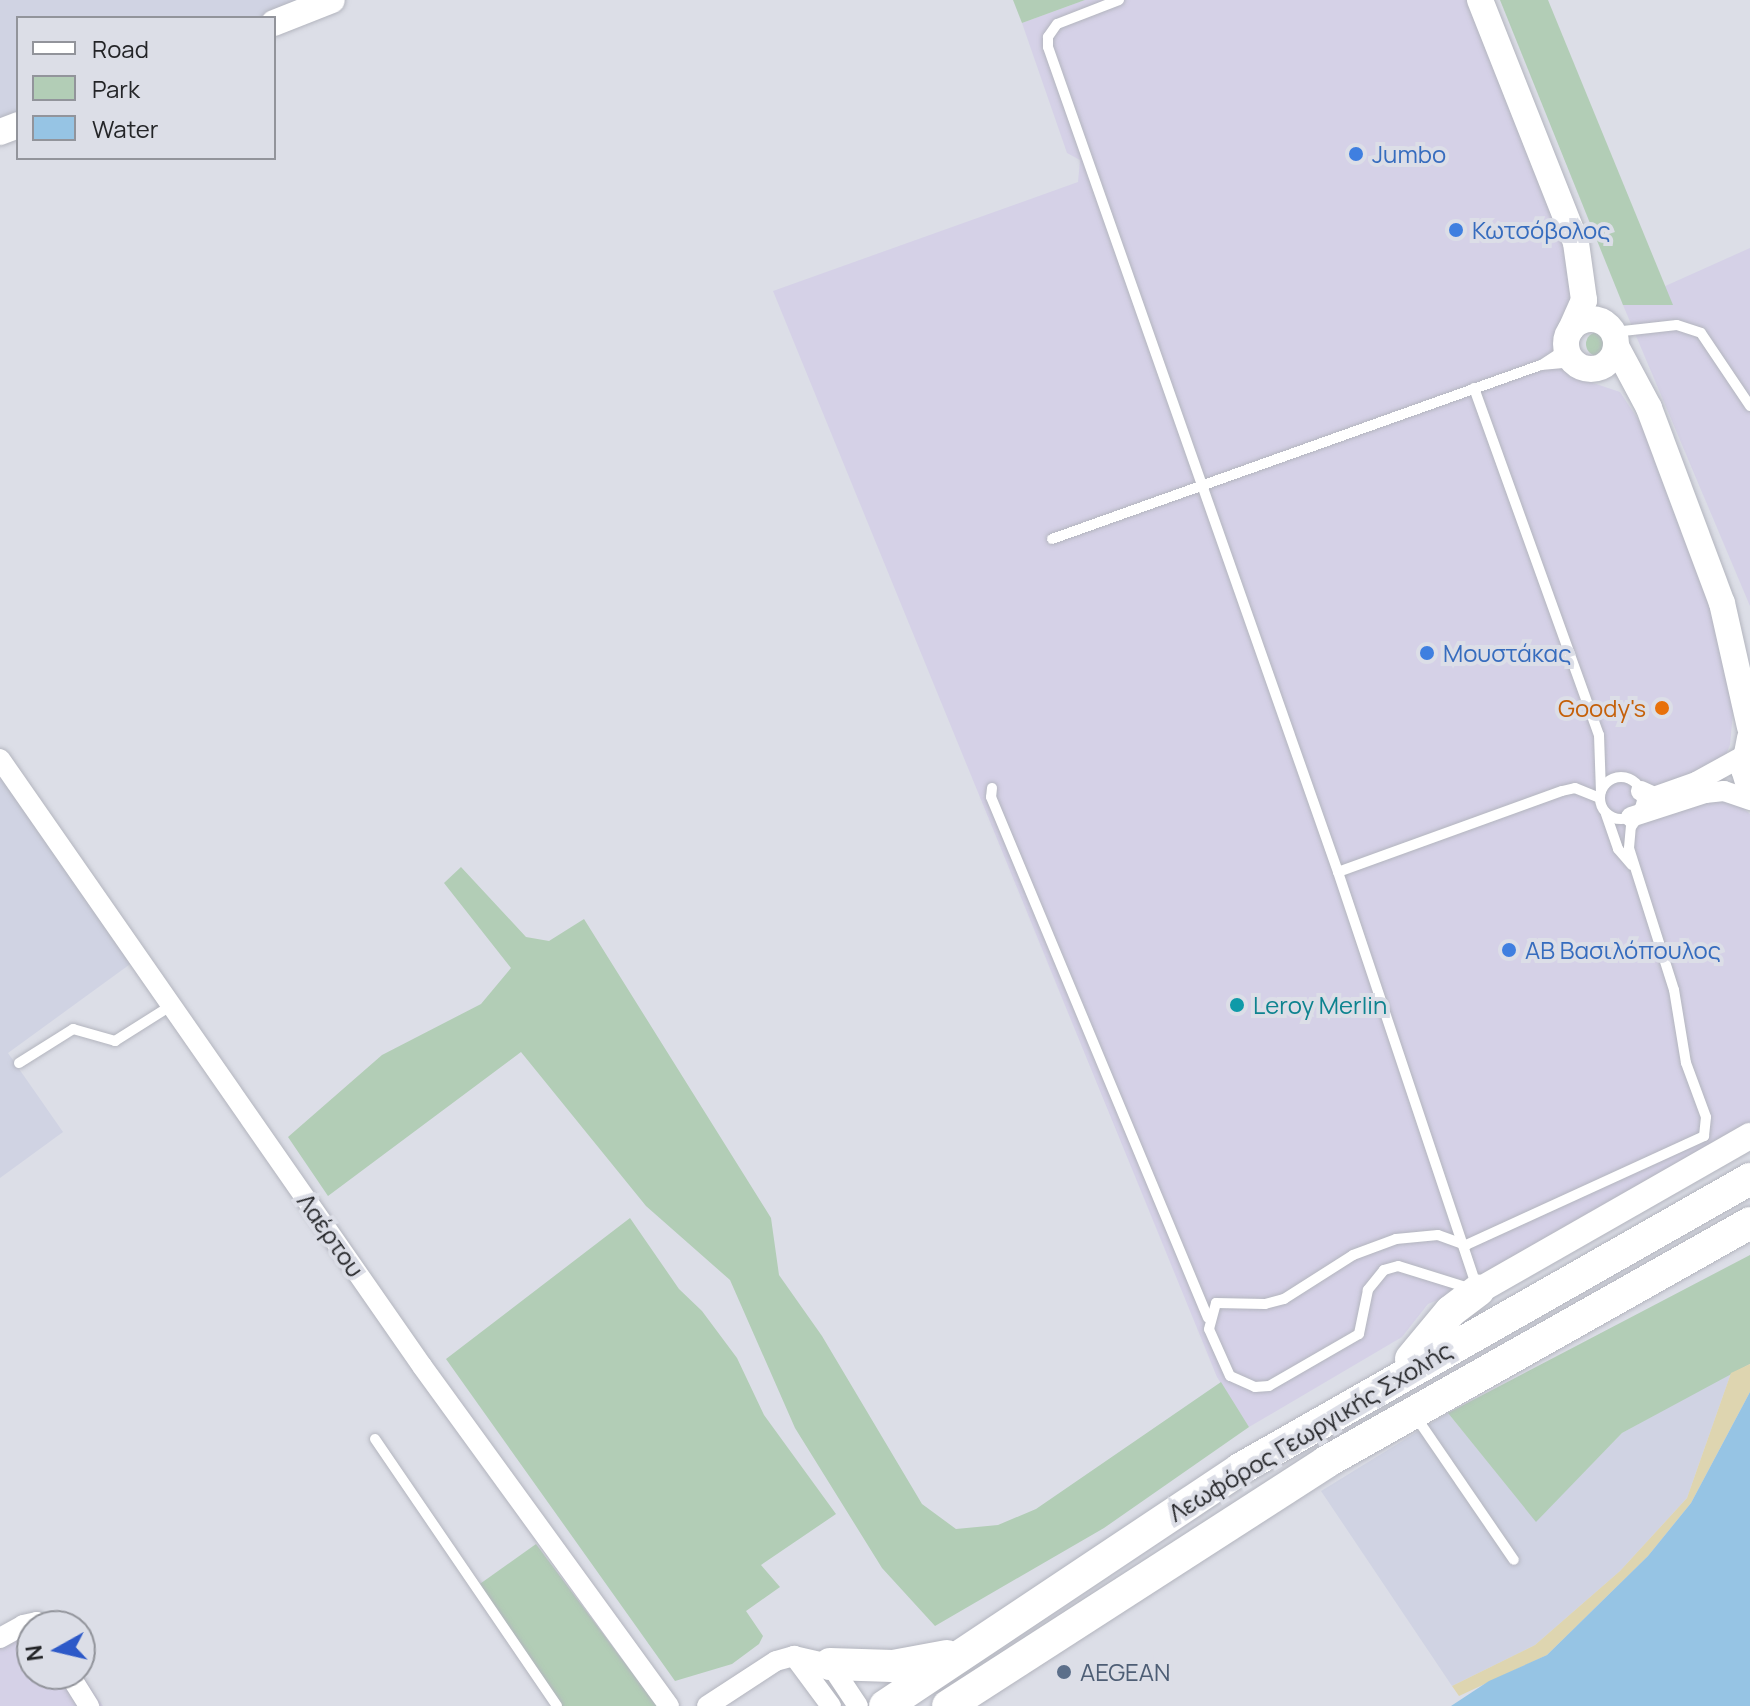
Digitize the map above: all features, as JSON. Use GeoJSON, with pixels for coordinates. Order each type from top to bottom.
{"type":"FeatureCollection","features":[{"type":"Feature","properties":{"kind":"main road","name":"Λεωφόρος Γεωργικής Σχολής"},"geometry":{"type":"LineString","coordinates":[[885,1706],[1240,1469],[1386,1382],[1750,1179]]}},
{"type":"Feature","properties":{"kind":"main road","name":"Λεωφόρος Γεωργικής Σχολής"},"geometry":{"type":"LineString","coordinates":[[948,1706],[1225,1525],[1412,1412],[1750,1223]]}},
{"type":"Feature","properties":{"kind":"main road"},"geometry":{"type":"LineString","coordinates":[[1386,1382],[1451,1311],[1478,1291]]}},
{"type":"Feature","properties":{"kind":"main road"},"geometry":{"type":"LineString","coordinates":[[830,1664],[893,1666],[962,1652]]}},
{"type":"Feature","properties":{"kind":"street"},"geometry":{"type":"LineString","coordinates":[[276,22],[332,0]]}},
{"type":"Feature","properties":{"kind":"street"},"geometry":{"type":"LineString","coordinates":[[1480,0],[1576,243],[1595,279],[1611,334],[1649,408],[1656,437],[1722,603],[1750,655]]}},
{"type":"Feature","properties":{"kind":"street"},"geometry":{"type":"LineString","coordinates":[[1575,352],[1584,300],[1576,243]]}},
{"type":"Feature","properties":{"kind":"street"},"geometry":{"type":"LineString","coordinates":[[1575,352],[1582,320],[1611,334]]}},
{"type":"Feature","properties":{"kind":"street"},"geometry":{"type":"LineString","coordinates":[[1575,352],[1603,367],[1611,334]]}},
{"type":"Feature","properties":{"kind":"street"},"geometry":{"type":"LineString","coordinates":[[1575,352],[1623,388],[1656,437]]}},
{"type":"Feature","properties":{"kind":"street"},"geometry":{"type":"LineString","coordinates":[[1722,603],[1750,727]]}},
{"type":"Feature","properties":{"kind":"street"},"geometry":{"type":"LineString","coordinates":[[1747,746],[1750,789]]}},
{"type":"Feature","properties":{"kind":"street"},"geometry":{"type":"LineString","coordinates":[[1641,791],[1654,797],[1719,773],[1747,746]]}},
{"type":"Feature","properties":{"kind":"street","name":"Λαέρτου"},"geometry":{"type":"LineString","coordinates":[[0,759],[422,1366],[669,1706]]}},
{"type":"Feature","properties":{"kind":"street"},"geometry":{"type":"LineString","coordinates":[[1636,816],[1705,793],[1724,791],[1750,800]]}},
{"type":"Feature","properties":{"kind":"street"},"geometry":{"type":"LineString","coordinates":[[1478,1291],[1750,1136]]}},
{"type":"Feature","properties":{"kind":"street"},"geometry":{"type":"LineString","coordinates":[[794,1656],[831,1706]]}},
{"type":"Feature","properties":{"kind":"street"},"geometry":{"type":"LineString","coordinates":[[707,1706],[776,1661],[794,1656],[830,1664],[858,1706]]}},
{"type":"Feature","properties":{"kind":"lane"},"geometry":{"type":"LineString","coordinates":[[1119,0],[1057,24],[1048,37],[1048,47],[1338,872],[1466,1245],[1478,1291]]}},
{"type":"Feature","properties":{"kind":"lane"},"geometry":{"type":"LineString","coordinates":[[1611,334],[1677,325],[1701,333],[1750,406]]}},
{"type":"Feature","properties":{"kind":"lane"},"geometry":{"type":"LineString","coordinates":[[1052,539],[1575,352]]}},
{"type":"Feature","properties":{"kind":"lane"},"geometry":{"type":"LineString","coordinates":[[1474,388],[1599,735],[1601,795],[1606,814],[1618,849],[1634,866]]}},
{"type":"Feature","properties":{"kind":"lane"},"geometry":{"type":"LineString","coordinates":[[1208,1318],[1216,1303],[1227,1299],[1265,1304],[1284,1299],[1353,1255],[1396,1239],[1438,1235],[1466,1245],[1704,1136],[1706,1117],[1686,1063],[1674,990],[1634,866],[1629,834],[1640,809],[1641,791],[1625,778],[1611,780],[1601,795]]}},
{"type":"Feature","properties":{"kind":"lane"},"geometry":{"type":"LineString","coordinates":[[992,788],[991,797],[1230,1376],[1255,1387],[1269,1386],[1359,1334],[1368,1290],[1384,1270],[1398,1266],[1478,1291]]}},
{"type":"Feature","properties":{"kind":"lane"},"geometry":{"type":"LineString","coordinates":[[1338,872],[1562,791],[1575,788],[1601,795]]}},
{"type":"Feature","properties":{"kind":"lane"},"geometry":{"type":"LineString","coordinates":[[1606,814],[1618,819],[1636,816]]}},
{"type":"Feature","properties":{"kind":"lane"},"geometry":{"type":"LineString","coordinates":[[19,1063],[73,1029],[115,1041],[172,1005]]}},
{"type":"Feature","properties":{"kind":"lane"},"geometry":{"type":"LineString","coordinates":[[1412,1412],[1514,1560]]}},
{"type":"Feature","properties":{"kind":"lane"},"geometry":{"type":"LineString","coordinates":[[375,1439],[557,1706]]}},
{"type":"Feature","properties":{"kind":"shaded area"},"geometry":{"type":"Polygon","coordinates":[[[0,0],[309,0],[269,16],[16,16],[16,120],[0,126],[0,0]]]}},
{"type":"Feature","properties":{"kind":"shaded area"},"geometry":{"type":"Polygon","coordinates":[[[1085,0],[1474,0],[1578,281],[1558,359],[1581,379],[1620,392],[1643,427],[1702,576],[1734,702],[1730,745],[1713,785],[1750,814],[1750,1136],[1492,1278],[1428,1304],[1402,1337],[1249,1427],[1217,1377],[773,291],[1078,182],[1080,160],[1067,153],[1022,23],[1085,0]]]}},
{"type":"Feature","properties":{"kind":"shaded area"},"geometry":{"type":"Polygon","coordinates":[[[1750,248],[1750,606],[1623,305],[1750,248]]]}},
{"type":"Feature","properties":{"kind":"shaded area"},"geometry":{"type":"Polygon","coordinates":[[[0,772],[133,962],[8,1053],[63,1132],[0,1178],[0,772]]]}},
{"type":"Feature","properties":{"kind":"shaded area"},"geometry":{"type":"Polygon","coordinates":[[[1731,1373],[1687,1498],[1620,1571],[1535,1645],[1452,1686],[1321,1491],[1448,1413],[1536,1521],[1622,1433],[1731,1373]]]}},
{"type":"Feature","properties":{"kind":"shaded area"},"geometry":{"type":"Polygon","coordinates":[[[16,1636],[16,1690],[92,1690],[103,1706],[0,1706],[0,1645],[16,1636]]]}},
{"type":"Feature","properties":{"kind":"green space"},"geometry":{"type":"Polygon","coordinates":[[[1013,0],[1085,0],[1022,23],[1013,0]]]}},
{"type":"Feature","properties":{"kind":"green space"},"geometry":{"type":"Polygon","coordinates":[[[1500,0],[1548,0],[1673,305],[1623,305],[1500,0]]]}},
{"type":"Feature","properties":{"kind":"green space"},"geometry":{"type":"Polygon","coordinates":[[[1598,332],[1609,339],[1610,344],[1603,355],[1598,356],[1587,349],[1586,344],[1593,333],[1598,332]]]}},
{"type":"Feature","properties":{"kind":"green space"},"geometry":{"type":"Polygon","coordinates":[[[461,867],[526,937],[549,941],[584,919],[771,1218],[779,1275],[822,1336],[922,1504],[956,1529],[998,1525],[1036,1509],[1221,1382],[1249,1427],[1104,1528],[935,1626],[882,1568],[795,1428],[730,1280],[646,1206],[521,1052],[328,1196],[288,1137],[382,1055],[481,1004],[511,968],[444,883],[461,867]]]}},
{"type":"Feature","properties":{"kind":"green space"},"geometry":{"type":"Polygon","coordinates":[[[630,1218],[679,1289],[702,1311],[737,1358],[764,1415],[836,1514],[761,1565],[780,1587],[746,1611],[763,1636],[759,1644],[732,1664],[675,1681],[446,1359],[630,1218]]]}},
{"type":"Feature","properties":{"kind":"green space"},"geometry":{"type":"Polygon","coordinates":[[[1750,1255],[1750,1364],[1622,1433],[1536,1522],[1448,1413],[1750,1255]]]}},
{"type":"Feature","properties":{"kind":"green space"},"geometry":{"type":"Polygon","coordinates":[[[536,1544],[657,1706],[559,1706],[477,1586],[536,1544]]]}},
{"type":"Feature","properties":{"kind":"sand"},"geometry":{"type":"Polygon","coordinates":[[[1750,1364],[1750,1392],[1691,1503],[1648,1556],[1547,1655],[1459,1696],[1452,1686],[1535,1645],[1620,1571],[1687,1498],[1731,1373],[1750,1364]]]}},
{"type":"Feature","properties":{"kind":"water"},"geometry":{"type":"Polygon","coordinates":[[[1750,1392],[1750,1706],[1451,1706],[1489,1681],[1547,1655],[1648,1556],[1691,1503],[1750,1392]]]}},
{"type":"Feature","properties":{"kind":"place","name":"Jumbo"},"geometry":{"type":"Point","coordinates":[1356,154]}},
{"type":"Feature","properties":{"kind":"place","name":"Κωτσόβολος"},"geometry":{"type":"Point","coordinates":[1456,230]}},
{"type":"Feature","properties":{"kind":"place","name":"Μουστάκας"},"geometry":{"type":"Point","coordinates":[1427,653]}},
{"type":"Feature","properties":{"kind":"place","name":"Goody's"},"geometry":{"type":"Point","coordinates":[1662,708]}},
{"type":"Feature","properties":{"kind":"place","name":"ΑΒ Βασιλόπουλος"},"geometry":{"type":"Point","coordinates":[1509,950]}},
{"type":"Feature","properties":{"kind":"place","name":"Leroy Merlin"},"geometry":{"type":"Point","coordinates":[1237,1005]}},
{"type":"Feature","properties":{"kind":"place","name":"AEGEAN"},"geometry":{"type":"Point","coordinates":[1064,1672]}}]}
